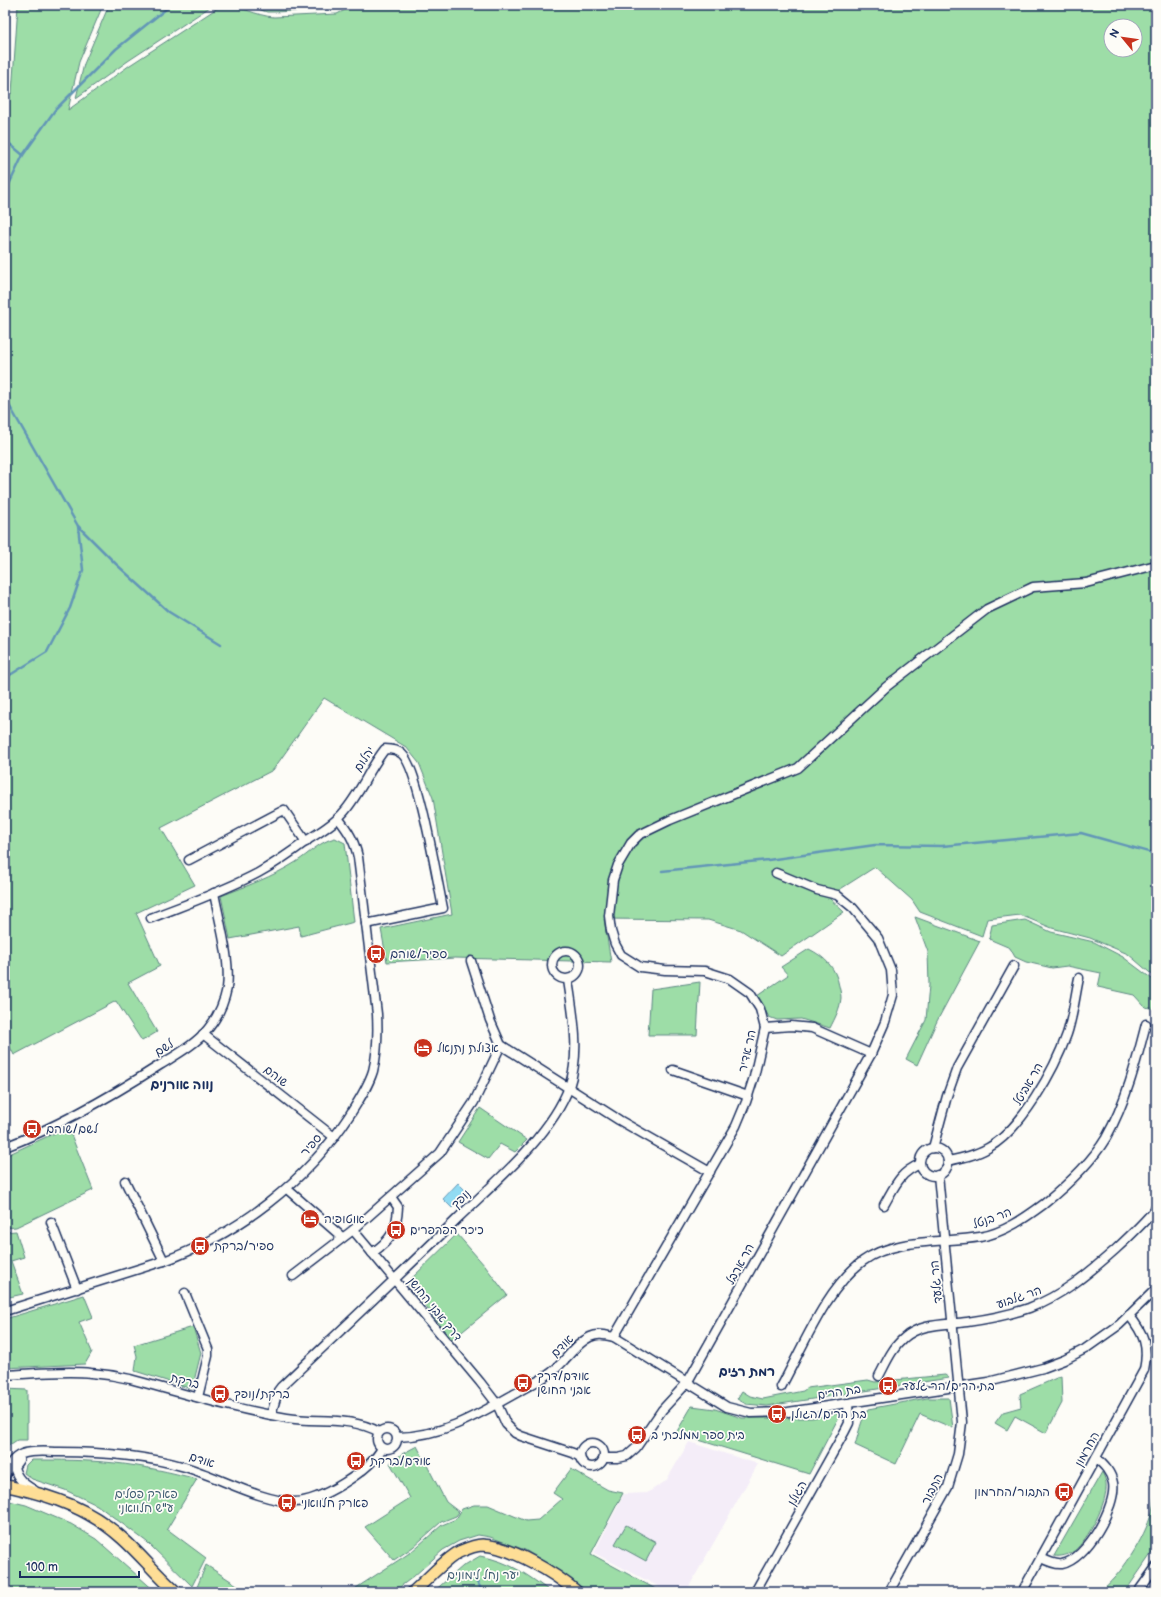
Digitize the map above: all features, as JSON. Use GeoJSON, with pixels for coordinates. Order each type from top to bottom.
{"type":"FeatureCollection","features":[{"type":"Feature","properties":{"kind":"main road"},"geometry":{"type":"LineString","coordinates":[[5,1486],[39,1493],[75,1506],[106,1525],[136,1551],[176,1592]]}},
{"type":"Feature","properties":{"kind":"main road"},"geometry":{"type":"LineString","coordinates":[[413,1592],[458,1553],[470,1547],[482,1545],[514,1554],[549,1572],[577,1592]]}},
{"type":"Feature","properties":{"kind":"street","name":"הר אדיר"},"geometry":{"type":"LineString","coordinates":[[614,1337],[736,1126],[754,1077],[766,1028],[756,1001],[750,993],[730,979],[705,971],[640,967],[622,955],[615,944],[609,916],[613,880],[618,865],[627,847],[639,835],[670,820],[798,768],[886,687],[987,609],[1033,587],[1086,583],[1156,566]]}},
{"type":"Feature","properties":{"kind":"street","name":"יהלום"},"geometry":{"type":"LineString","coordinates":[[151,918],[214,893],[259,872],[306,842],[338,818],[351,803],[377,759],[385,749],[391,749],[402,753],[410,765],[418,790],[443,908],[366,924]]}},
{"type":"Feature","properties":{"kind":"street"},"geometry":{"type":"LineString","coordinates":[[188,860],[284,810],[306,842]]}},
{"type":"Feature","properties":{"kind":"street","name":"ספיר"},"geometry":{"type":"LineString","coordinates":[[5,1311],[164,1261],[186,1253],[226,1231],[287,1189],[323,1152],[356,1106],[373,1072],[377,1054],[377,1014],[358,858],[350,834],[338,818]]}},
{"type":"Feature","properties":{"kind":"street","name":"הר ארבל"},"geometry":{"type":"LineString","coordinates":[[604,1458],[618,1458],[627,1456],[636,1448],[662,1410],[687,1383],[871,1054],[885,1022],[893,995],[891,970],[878,938],[853,908],[837,895],[817,890],[776,873]]}},
{"type":"Feature","properties":{"kind":"street","name":"לשם"},"geometry":{"type":"LineString","coordinates":[[5,1147],[48,1130],[101,1102],[173,1057],[208,1030],[217,1016],[227,988],[228,972],[214,893]]}},
{"type":"Feature","properties":{"kind":"street"},"geometry":{"type":"LineString","coordinates":[[471,961],[490,1020],[501,1045],[619,1120],[710,1172]]}},
{"type":"Feature","properties":{"kind":"street"},"geometry":{"type":"LineString","coordinates":[[933,1148],[943,1109],[957,1068],[1014,966]]}},
{"type":"Feature","properties":{"kind":"street","name":"הר אביטל"},"geometry":{"type":"LineString","coordinates":[[948,1161],[989,1148],[1001,1139],[1021,1118],[1045,1080],[1066,1035],[1079,978]]}},
{"type":"Feature","properties":{"kind":"street","name":"נופך"},"geometry":{"type":"LineString","coordinates":[[271,1415],[278,1391],[281,1387],[396,1280],[513,1165],[548,1124],[568,1088],[574,1067],[576,1049],[575,1031],[568,980]]}},
{"type":"Feature","properties":{"kind":"street","name":"הר בנטל"},"geometry":{"type":"LineString","coordinates":[[781,1387],[823,1308],[837,1287],[863,1261],[888,1249],[982,1236],[1002,1230],[1021,1220],[1050,1198],[1083,1166],[1105,1138],[1114,1120],[1132,1077],[1146,1024]]}},
{"type":"Feature","properties":{"kind":"street"},"geometry":{"type":"LineString","coordinates":[[766,1028],[791,1026],[812,1028],[871,1054]]}},
{"type":"Feature","properties":{"kind":"street","name":"שוהם"},"geometry":{"type":"LineString","coordinates":[[203,1034],[334,1137]]}},
{"type":"Feature","properties":{"kind":"street"},"geometry":{"type":"LineString","coordinates":[[292,1276],[353,1230],[440,1153],[474,1102],[501,1045]]}},
{"type":"Feature","properties":{"kind":"street"},"geometry":{"type":"LineString","coordinates":[[673,1070],[748,1096]]}},
{"type":"Feature","properties":{"kind":"street"},"geometry":{"type":"LineString","coordinates":[[933,1148],[941,1150],[945,1153],[948,1161],[946,1170],[938,1175],[929,1175],[925,1173],[920,1164],[921,1156],[924,1152],[933,1148]]}},
{"type":"Feature","properties":{"kind":"street"},"geometry":{"type":"LineString","coordinates":[[884,1205],[908,1169],[920,1164]]}},
{"type":"Feature","properties":{"kind":"street","name":"הר גלעד"},"geometry":{"type":"LineString","coordinates":[[938,1175],[958,1386]]}},
{"type":"Feature","properties":{"kind":"street"},"geometry":{"type":"LineString","coordinates":[[125,1181],[164,1261]]}},
{"type":"Feature","properties":{"kind":"street"},"geometry":{"type":"LineString","coordinates":[[287,1189],[342,1238]]}},
{"type":"Feature","properties":{"kind":"street"},"geometry":{"type":"LineString","coordinates":[[372,1253],[391,1236],[396,1226],[398,1207],[390,1197]]}},
{"type":"Feature","properties":{"kind":"street","name":"הר גלבוע"},"geometry":{"type":"LineString","coordinates":[[879,1376],[890,1355],[904,1338],[913,1331],[923,1327],[983,1320],[1012,1313],[1045,1301],[1060,1293],[1077,1282],[1102,1261],[1140,1227],[1156,1208]]}},
{"type":"Feature","properties":{"kind":"street"},"geometry":{"type":"LineString","coordinates":[[51,1222],[77,1289]]}},
{"type":"Feature","properties":{"kind":"street","name":"דרך אבני החושן"},"geometry":{"type":"LineString","coordinates":[[353,1230],[396,1280],[497,1404],[506,1424],[515,1433],[521,1436],[573,1453],[580,1457]]}},
{"type":"Feature","properties":{"kind":"street","name":"בת הרים"},"geometry":{"type":"LineString","coordinates":[[614,1337],[727,1407],[751,1414],[788,1412],[988,1382],[1021,1374],[1064,1360],[1085,1349],[1119,1325],[1156,1289]]}},
{"type":"Feature","properties":{"kind":"street"},"geometry":{"type":"LineString","coordinates":[[185,1293],[208,1349],[208,1356],[198,1397]]}},
{"type":"Feature","properties":{"kind":"street","name":"החרמון"},"geometry":{"type":"LineString","coordinates":[[1022,1592],[1144,1370],[1147,1350],[1144,1338],[1130,1315]]}},
{"type":"Feature","properties":{"kind":"street","name":"אודם"},"geometry":{"type":"LineString","coordinates":[[398,1437],[425,1435],[454,1426],[476,1416],[551,1373],[589,1337],[597,1334],[614,1337]]}},
{"type":"Feature","properties":{"kind":"street","name":"ברקת"},"geometry":{"type":"LineString","coordinates":[[5,1375],[90,1372],[130,1379],[271,1415],[289,1418],[358,1423],[369,1426],[379,1432]]}},
{"type":"Feature","properties":{"kind":"street","name":"התבור"},"geometry":{"type":"LineString","coordinates":[[889,1592],[948,1487],[955,1468],[961,1440],[962,1422],[958,1386]]}},
{"type":"Feature","properties":{"kind":"street","name":"הגולן"},"geometry":{"type":"LineString","coordinates":[[755,1592],[845,1430],[848,1422],[848,1403]]}},
{"type":"Feature","properties":{"kind":"street"},"geometry":{"type":"LineString","coordinates":[[388,1428],[394,1431],[398,1437],[394,1446],[388,1449],[382,1448],[378,1442],[379,1432],[388,1428]]}},
{"type":"Feature","properties":{"kind":"street"},"geometry":{"type":"LineString","coordinates":[[596,1443],[602,1447],[604,1458],[600,1465],[590,1468],[583,1463],[580,1457],[582,1449],[587,1444],[596,1443]]}},
{"type":"Feature","properties":{"kind":"street","name":"אודם"},"geometry":{"type":"LineString","coordinates":[[18,1456],[32,1452],[81,1452],[139,1457],[183,1466],[278,1500],[296,1502],[310,1500],[335,1488],[375,1459],[382,1448]]}},
{"type":"Feature","properties":{"kind":"street"},"geometry":{"type":"LineString","coordinates":[[5,1466],[18,1456]]}},
{"type":"Feature","properties":{"kind":"street"},"geometry":{"type":"LineString","coordinates":[[5,1477],[10,1465],[18,1456]]}},
{"type":"Feature","properties":{"kind":"street"},"geometry":{"type":"LineString","coordinates":[[18,1456],[14,1467],[16,1475],[22,1482],[39,1493]]}},
{"type":"Feature","properties":{"kind":"street"},"geometry":{"type":"LineString","coordinates":[[1041,1558],[1061,1564],[1069,1561],[1079,1556],[1089,1545],[1098,1530],[1111,1499],[1114,1484],[1107,1468],[1096,1458]]}},
{"type":"Feature","properties":{"kind":"street"},"geometry":{"type":"LineString","coordinates":[[1138,1592],[1156,1567]]}},
{"type":"Feature","properties":{"kind":"shaded area"},"geometry":{"type":"Polygon","coordinates":[[[689,1442],[758,1464],[686,1592],[669,1592],[594,1553],[624,1494],[647,1493],[666,1481],[689,1442]]]}},
{"type":"Feature","properties":{"kind":"green space"},"geometry":{"type":"Polygon","coordinates":[[[5,5],[10,5],[5,92],[5,5]]]}},
{"type":"Feature","properties":{"kind":"green space"},"geometry":{"type":"Polygon","coordinates":[[[18,5],[103,5],[79,62],[68,110],[130,65],[222,5],[229,5],[261,15],[274,17],[337,14],[355,5],[1156,5],[1156,978],[1128,954],[1090,938],[1052,928],[1020,915],[987,919],[982,936],[920,912],[912,900],[875,867],[828,897],[844,912],[781,956],[741,930],[708,920],[604,919],[611,962],[455,958],[387,962],[381,929],[452,914],[433,798],[419,763],[406,747],[324,698],[273,770],[161,828],[195,885],[136,913],[160,966],[128,983],[157,1032],[142,1041],[116,1001],[14,1055],[5,1037],[5,97],[12,93],[18,5]]]}},
{"type":"Feature","properties":{"kind":"green space"},"geometry":{"type":"Polygon","coordinates":[[[109,5],[213,5],[128,61],[76,98],[84,64],[109,5]]]}},
{"type":"Feature","properties":{"kind":"green space"},"geometry":{"type":"Polygon","coordinates":[[[245,5],[344,5],[336,9],[267,12],[245,5]]]}},
{"type":"Feature","properties":{"kind":"green space"},"geometry":{"type":"Polygon","coordinates":[[[335,838],[345,843],[354,922],[301,936],[299,926],[230,939],[221,896],[278,872],[296,862],[319,845],[335,838]]]}},
{"type":"Feature","properties":{"kind":"green space"},"geometry":{"type":"Polygon","coordinates":[[[915,917],[980,941],[937,1021],[917,1065],[906,1059],[926,1020],[929,985],[928,952],[915,917]]]}},
{"type":"Feature","properties":{"kind":"green space"},"geometry":{"type":"Polygon","coordinates":[[[1025,920],[1051,932],[1094,942],[1123,957],[1156,982],[1156,1009],[1145,1007],[1134,995],[1098,987],[1101,973],[1067,966],[1052,968],[1026,962],[1015,957],[1010,948],[989,939],[992,925],[1025,920]]]}},
{"type":"Feature","properties":{"kind":"green space"},"geometry":{"type":"Polygon","coordinates":[[[809,949],[825,959],[832,968],[838,980],[841,998],[837,1013],[830,1028],[801,1019],[777,1020],[769,1017],[757,996],[788,975],[781,967],[809,949]]]}},
{"type":"Feature","properties":{"kind":"green space"},"geometry":{"type":"Polygon","coordinates":[[[700,982],[697,1035],[648,1035],[651,989],[700,982]]]}},
{"type":"Feature","properties":{"kind":"green space"},"geometry":{"type":"Polygon","coordinates":[[[480,1108],[527,1140],[515,1152],[500,1144],[488,1159],[458,1142],[480,1108]]]}},
{"type":"Feature","properties":{"kind":"green space"},"geometry":{"type":"Polygon","coordinates":[[[68,1127],[93,1190],[16,1227],[5,1228],[5,1156],[68,1127]]]}},
{"type":"Feature","properties":{"kind":"green space"},"geometry":{"type":"Polygon","coordinates":[[[16,1231],[24,1257],[11,1261],[23,1294],[5,1298],[5,1232],[16,1231]]]}},
{"type":"Feature","properties":{"kind":"green space"},"geometry":{"type":"Polygon","coordinates":[[[457,1234],[485,1266],[507,1295],[452,1340],[407,1283],[457,1234]]]}},
{"type":"Feature","properties":{"kind":"green space"},"geometry":{"type":"Polygon","coordinates":[[[84,1295],[93,1317],[79,1322],[92,1352],[85,1364],[5,1368],[5,1319],[84,1295]]]}},
{"type":"Feature","properties":{"kind":"green space"},"geometry":{"type":"Polygon","coordinates":[[[1156,1307],[1156,1334],[1153,1333],[1152,1322],[1156,1307]]]}},
{"type":"Feature","properties":{"kind":"green space"},"geometry":{"type":"Polygon","coordinates":[[[193,1327],[201,1353],[192,1389],[135,1371],[137,1356],[134,1345],[193,1327]]]}},
{"type":"Feature","properties":{"kind":"green space"},"geometry":{"type":"Polygon","coordinates":[[[945,1375],[949,1378],[767,1406],[746,1404],[737,1399],[742,1391],[750,1396],[763,1399],[803,1391],[807,1388],[868,1380],[875,1382],[945,1375]]]}},
{"type":"Feature","properties":{"kind":"green space"},"geometry":{"type":"Polygon","coordinates":[[[1061,1376],[1062,1403],[1046,1433],[1015,1416],[1007,1430],[995,1423],[1003,1412],[1021,1407],[1020,1394],[1061,1376]]]}},
{"type":"Feature","properties":{"kind":"green space"},"geometry":{"type":"Polygon","coordinates":[[[5,1389],[27,1390],[27,1440],[17,1440],[5,1448],[5,1389]]]}},
{"type":"Feature","properties":{"kind":"green space"},"geometry":{"type":"Polygon","coordinates":[[[927,1398],[949,1398],[953,1428],[920,1414],[896,1464],[855,1445],[862,1422],[868,1409],[927,1398]]]}},
{"type":"Feature","properties":{"kind":"green space"},"geometry":{"type":"Polygon","coordinates":[[[692,1406],[715,1409],[742,1418],[812,1418],[841,1413],[809,1474],[676,1433],[692,1406]]]}},
{"type":"Feature","properties":{"kind":"green space"},"geometry":{"type":"Polygon","coordinates":[[[417,1446],[446,1502],[459,1512],[456,1516],[441,1522],[413,1547],[394,1560],[365,1527],[410,1498],[390,1463],[402,1454],[417,1446]]]}},
{"type":"Feature","properties":{"kind":"green space","name":"פארק פסלים ע\"ש חלוואני"},"geometry":{"type":"Polygon","coordinates":[[[31,1460],[115,1463],[197,1479],[167,1529],[206,1558],[192,1586],[147,1542],[97,1505],[65,1490],[32,1479],[24,1473],[26,1465],[31,1460]]]}},
{"type":"Feature","properties":{"kind":"green space"},"geometry":{"type":"Polygon","coordinates":[[[571,1469],[608,1490],[623,1493],[591,1554],[661,1592],[588,1592],[559,1571],[525,1550],[490,1537],[478,1535],[459,1541],[443,1550],[413,1577],[393,1592],[350,1592],[411,1552],[442,1525],[456,1519],[462,1509],[474,1505],[488,1505],[526,1521],[538,1520],[562,1499],[553,1493],[571,1469]]]}},
{"type":"Feature","properties":{"kind":"green space"},"geometry":{"type":"Polygon","coordinates":[[[1102,1472],[1106,1481],[1106,1492],[1104,1501],[1091,1530],[1074,1551],[1069,1554],[1054,1556],[1102,1472]]]}},
{"type":"Feature","properties":{"kind":"green space"},"geometry":{"type":"Polygon","coordinates":[[[1156,1482],[1156,1547],[1125,1592],[1099,1592],[1115,1577],[1138,1545],[1152,1512],[1156,1482]]]}},
{"type":"Feature","properties":{"kind":"green space"},"geometry":{"type":"Polygon","coordinates":[[[5,1500],[26,1505],[71,1524],[96,1539],[156,1592],[5,1592],[5,1500]]]}},
{"type":"Feature","properties":{"kind":"green space"},"geometry":{"type":"Polygon","coordinates":[[[626,1525],[656,1542],[646,1561],[615,1544],[626,1525]]]}},
{"type":"Feature","properties":{"kind":"green space","name":"יער נחל לימונים"},"geometry":{"type":"Polygon","coordinates":[[[480,1556],[501,1562],[518,1570],[551,1592],[433,1592],[463,1566],[480,1556]]]}},
{"type":"Feature","properties":{"kind":"green space"},"geometry":{"type":"Polygon","coordinates":[[[206,1565],[248,1592],[195,1592],[206,1565]]]}},
{"type":"Feature","properties":{"kind":"water"},"geometry":{"type":"Polygon","coordinates":[[[458,1183],[467,1192],[452,1208],[443,1199],[458,1183]]]}},
{"type":"Feature","properties":{"kind":"waterway"},"geometry":{"type":"LineString","coordinates":[[5,140],[23,155],[55,110],[116,49],[171,5]]}},
{"type":"Feature","properties":{"kind":"waterway"},"geometry":{"type":"LineString","coordinates":[[5,193],[23,155]]}},
{"type":"Feature","properties":{"kind":"waterway"},"geometry":{"type":"LineString","coordinates":[[5,398],[78,526],[116,564],[169,612],[221,644]]}},
{"type":"Feature","properties":{"kind":"waterway"},"geometry":{"type":"LineString","coordinates":[[10,675],[47,652],[70,608],[83,570],[78,526]]}},
{"type":"Feature","properties":{"kind":"waterway"},"geometry":{"type":"LineString","coordinates":[[662,871],[768,860],[875,845],[942,846],[1081,833],[1156,854]]}},
{"type":"Feature","properties":{"kind":"waterway"},"geometry":{"type":"LineString","coordinates":[[472,1574],[483,1592]]}},
{"type":"Feature","properties":{"kind":"place","name":"ספיר/שוהם"},"geometry":{"type":"Point","coordinates":[376,954]}},
{"type":"Feature","properties":{"kind":"place","name":"אצולת נתנאל"},"geometry":{"type":"Point","coordinates":[423,1048]}},
{"type":"Feature","properties":{"kind":"place","name":"לשם/שוהם"},"geometry":{"type":"Point","coordinates":[32,1129]}},
{"type":"Feature","properties":{"kind":"place","name":"אוטופיה"},"geometry":{"type":"Point","coordinates":[310,1219]}},
{"type":"Feature","properties":{"kind":"place","name":"כיכר הפרפרים"},"geometry":{"type":"Point","coordinates":[396,1230]}},
{"type":"Feature","properties":{"kind":"place","name":"ספיר/ברקת"},"geometry":{"type":"Point","coordinates":[200,1246]}},
{"type":"Feature","properties":{"kind":"place","name":"אודם/דרך אבני החושן"},"geometry":{"type":"Point","coordinates":[523,1383]}},
{"type":"Feature","properties":{"kind":"place","name":"בת הרים/הר גלעד"},"geometry":{"type":"Point","coordinates":[888,1386]}},
{"type":"Feature","properties":{"kind":"place","name":"ברקת/נופך"},"geometry":{"type":"Point","coordinates":[220,1394]}},
{"type":"Feature","properties":{"kind":"place","name":"בת הרים/הגולן"},"geometry":{"type":"Point","coordinates":[777,1414]}},
{"type":"Feature","properties":{"kind":"place","name":"בית ספר ממלכתי ב"},"geometry":{"type":"Point","coordinates":[637,1435]}},
{"type":"Feature","properties":{"kind":"place","name":"אודם/ברקת"},"geometry":{"type":"Point","coordinates":[356,1461]}},
{"type":"Feature","properties":{"kind":"place","name":"התבור/החרמון"},"geometry":{"type":"Point","coordinates":[1064,1492]}},
{"type":"Feature","properties":{"kind":"place","name":"פארק חלוואני"},"geometry":{"type":"Point","coordinates":[287,1503]}},
{"type":"Feature","properties":{"kind":"district","name":"נווה אורנים"},"geometry":{"type":"Point","coordinates":[182,1084]}},
{"type":"Feature","properties":{"kind":"district","name":"רמת רזים"},"geometry":{"type":"Point","coordinates":[747,1371]}}]}
